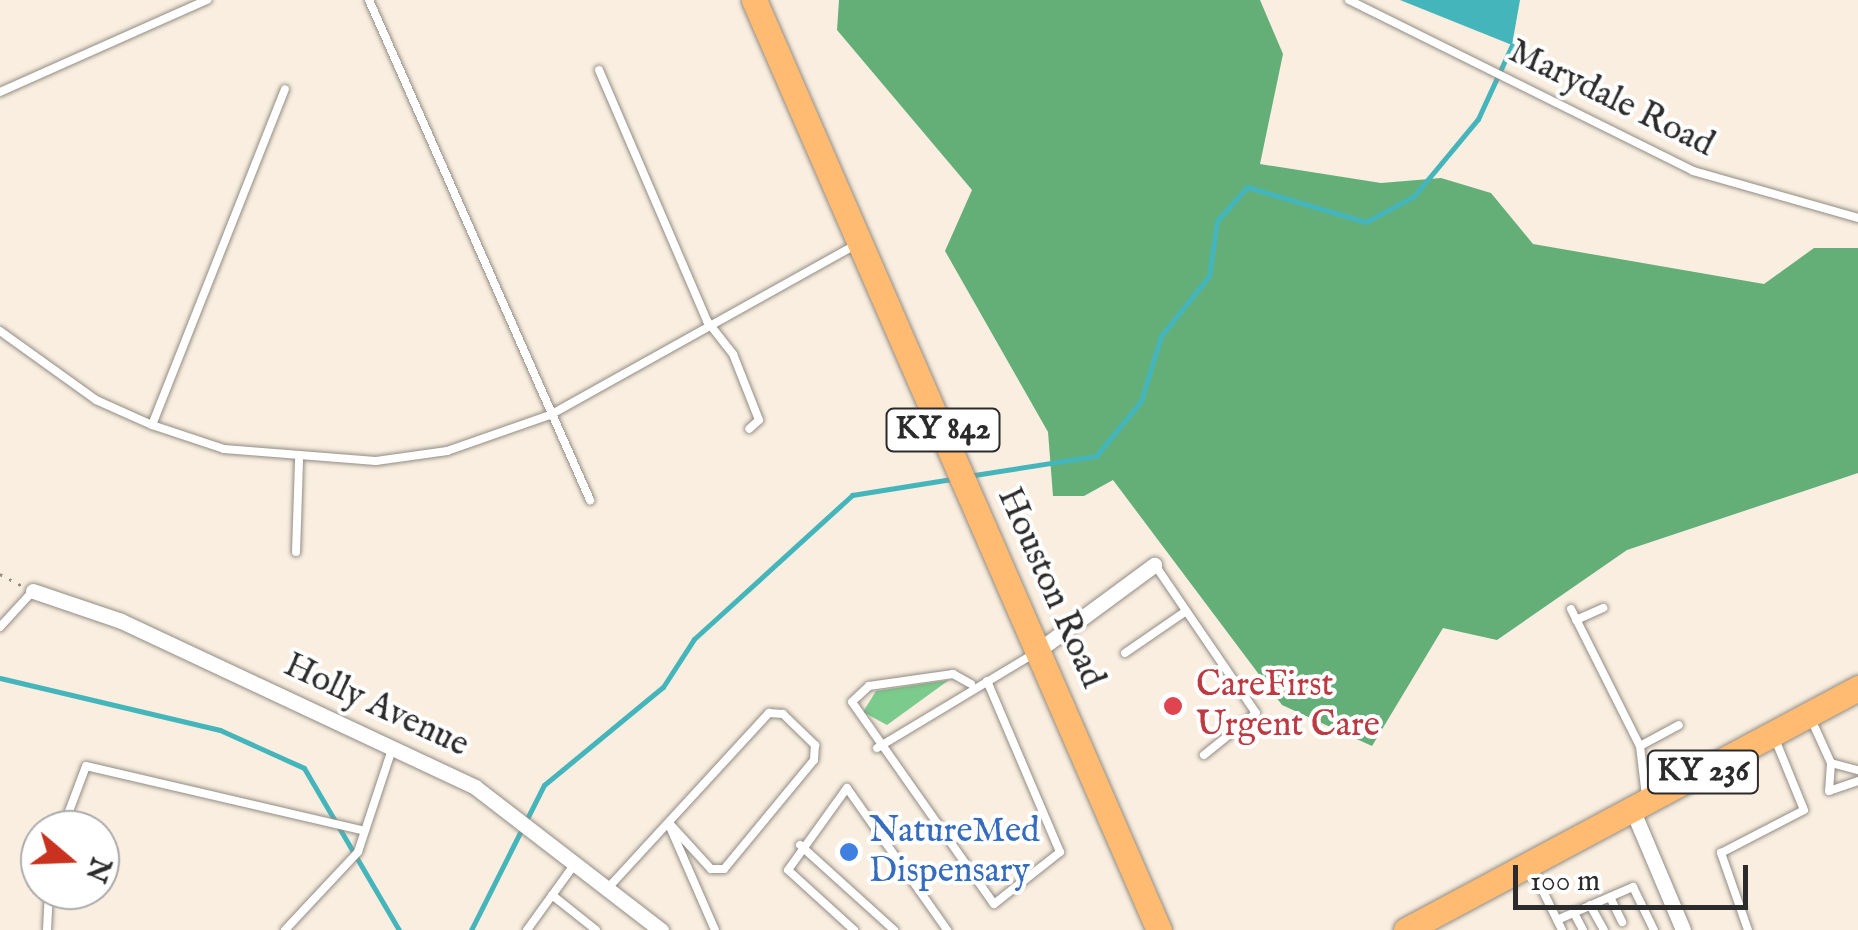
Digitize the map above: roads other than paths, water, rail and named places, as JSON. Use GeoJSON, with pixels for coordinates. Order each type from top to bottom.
{"type":"FeatureCollection","features":[{"type":"Feature","properties":{"kind":"main road","name":"Houston Road"},"geometry":{"type":"LineString","coordinates":[[754,0],[1040,649],[1159,930]]}},
{"type":"Feature","properties":{"kind":"main road","name":"KY 236"},"geometry":{"type":"LineString","coordinates":[[1406,930],[1858,688]]}},
{"type":"Feature","properties":{"kind":"street"},"geometry":{"type":"LineString","coordinates":[[1040,649],[1154,565]]}},
{"type":"Feature","properties":{"kind":"street","name":"Holly Avenue"},"geometry":{"type":"LineString","coordinates":[[33,592],[120,621],[394,744],[474,786],[661,930]]}},
{"type":"Feature","properties":{"kind":"street"},"geometry":{"type":"LineString","coordinates":[[1640,804],[1682,930]]}},
{"type":"Feature","properties":{"kind":"lane"},"geometry":{"type":"LineString","coordinates":[[0,92],[207,0]]}},
{"type":"Feature","properties":{"kind":"lane"},"geometry":{"type":"LineString","coordinates":[[369,0],[590,500]]}},
{"type":"Feature","properties":{"kind":"lane","name":"Marydale Road"},"geometry":{"type":"LineString","coordinates":[[1349,0],[1693,171],[1858,218]]}},
{"type":"Feature","properties":{"kind":"lane"},"geometry":{"type":"LineString","coordinates":[[599,70],[706,320],[733,354],[760,420],[749,430]]}},
{"type":"Feature","properties":{"kind":"lane"},"geometry":{"type":"LineString","coordinates":[[152,424],[285,89]]}},
{"type":"Feature","properties":{"kind":"lane"},"geometry":{"type":"LineString","coordinates":[[0,331],[96,400],[152,424],[299,460],[447,450],[550,415],[706,320],[860,242]]}},
{"type":"Feature","properties":{"kind":"lane"},"geometry":{"type":"LineString","coordinates":[[296,552],[299,460]]}},
{"type":"Feature","properties":{"kind":"lane"},"geometry":{"type":"LineString","coordinates":[[1154,565],[1256,713],[1204,755]]}},
{"type":"Feature","properties":{"kind":"lane"},"geometry":{"type":"LineString","coordinates":[[0,627],[33,592]]}},
{"type":"Feature","properties":{"kind":"lane"},"geometry":{"type":"LineString","coordinates":[[1576,620],[1603,608]]}},
{"type":"Feature","properties":{"kind":"lane"},"geometry":{"type":"LineString","coordinates":[[1571,609],[1640,746],[1640,804]]}},
{"type":"Feature","properties":{"kind":"lane"},"geometry":{"type":"LineString","coordinates":[[1126,653],[1186,611]]}},
{"type":"Feature","properties":{"kind":"lane"},"geometry":{"type":"LineString","coordinates":[[877,748],[971,684],[987,681],[1040,649]]}},
{"type":"Feature","properties":{"kind":"lane"},"geometry":{"type":"LineString","coordinates":[[971,684],[953,674],[858,692],[854,712],[990,904],[1058,858],[987,681]]}},
{"type":"Feature","properties":{"kind":"lane"},"geometry":{"type":"LineString","coordinates":[[607,888],[769,714],[783,714],[815,746],[814,760],[724,869],[711,869],[668,823]]}},
{"type":"Feature","properties":{"kind":"lane"},"geometry":{"type":"LineString","coordinates":[[1809,715],[1831,763],[1829,792],[1858,781]]}},
{"type":"Feature","properties":{"kind":"lane"},"geometry":{"type":"LineString","coordinates":[[1640,746],[1679,725]]}},
{"type":"Feature","properties":{"kind":"lane"},"geometry":{"type":"LineString","coordinates":[[1748,930],[1721,854],[1804,810],[1773,735]]}},
{"type":"Feature","properties":{"kind":"lane"},"geometry":{"type":"LineString","coordinates":[[285,930],[358,852],[361,830],[394,744]]}},
{"type":"Feature","properties":{"kind":"lane"},"geometry":{"type":"LineString","coordinates":[[1831,763],[1858,770]]}},
{"type":"Feature","properties":{"kind":"lane"},"geometry":{"type":"LineString","coordinates":[[70,810],[86,766],[361,830]]}},
{"type":"Feature","properties":{"kind":"lane"},"geometry":{"type":"LineString","coordinates":[[854,930],[788,870],[800,844],[846,788],[947,930]]}},
{"type":"Feature","properties":{"kind":"lane"},"geometry":{"type":"LineString","coordinates":[[668,823],[715,930]]}},
{"type":"Feature","properties":{"kind":"lane"},"geometry":{"type":"LineString","coordinates":[[800,844],[894,930]]}},
{"type":"Feature","properties":{"kind":"lane"},"geometry":{"type":"LineString","coordinates":[[527,930],[576,862]]}},
{"type":"Feature","properties":{"kind":"lane"},"geometry":{"type":"LineString","coordinates":[[1529,862],[1562,930]]}},
{"type":"Feature","properties":{"kind":"lane"},"geometry":{"type":"LineString","coordinates":[[1557,920],[1633,887],[1654,930]]}},
{"type":"Feature","properties":{"kind":"lane"},"geometry":{"type":"LineString","coordinates":[[552,895],[596,930]]}},
{"type":"Feature","properties":{"kind":"lane"},"geometry":{"type":"LineString","coordinates":[[1610,896],[1622,922]]}},
{"type":"Feature","properties":{"kind":"lane"},"geometry":{"type":"LineString","coordinates":[[1590,905],[1604,930]]}},
{"type":"Feature","properties":{"kind":"lane"},"geometry":{"type":"LineString","coordinates":[[1574,913],[1583,930]]}},
{"type":"Feature","properties":{"kind":"water"},"geometry":{"type":"Polygon","coordinates":[[[1400,0],[1520,0],[1512,45],[1400,0]]]}},
{"type":"Feature","properties":{"kind":"waterway"},"geometry":{"type":"LineString","coordinates":[[968,476],[1096,456],[1141,401],[1161,336],[1209,276],[1217,221],[1247,187],[1366,222],[1414,196],[1478,119],[1512,45]]}},
{"type":"Feature","properties":{"kind":"waterway"},"geometry":{"type":"LineString","coordinates":[[471,930],[544,785],[663,687],[694,639],[852,495],[952,479]]}},
{"type":"Feature","properties":{"kind":"waterway"},"geometry":{"type":"LineString","coordinates":[[0,678],[220,730],[304,768],[399,930]]}},
{"type":"Feature","properties":{"kind":"place","name":"CareFirst Urgent Care"},"geometry":{"type":"Point","coordinates":[1173,706]}},
{"type":"Feature","properties":{"kind":"place","name":"NatureMed Dispensary"},"geometry":{"type":"Point","coordinates":[849,852]}}]}
